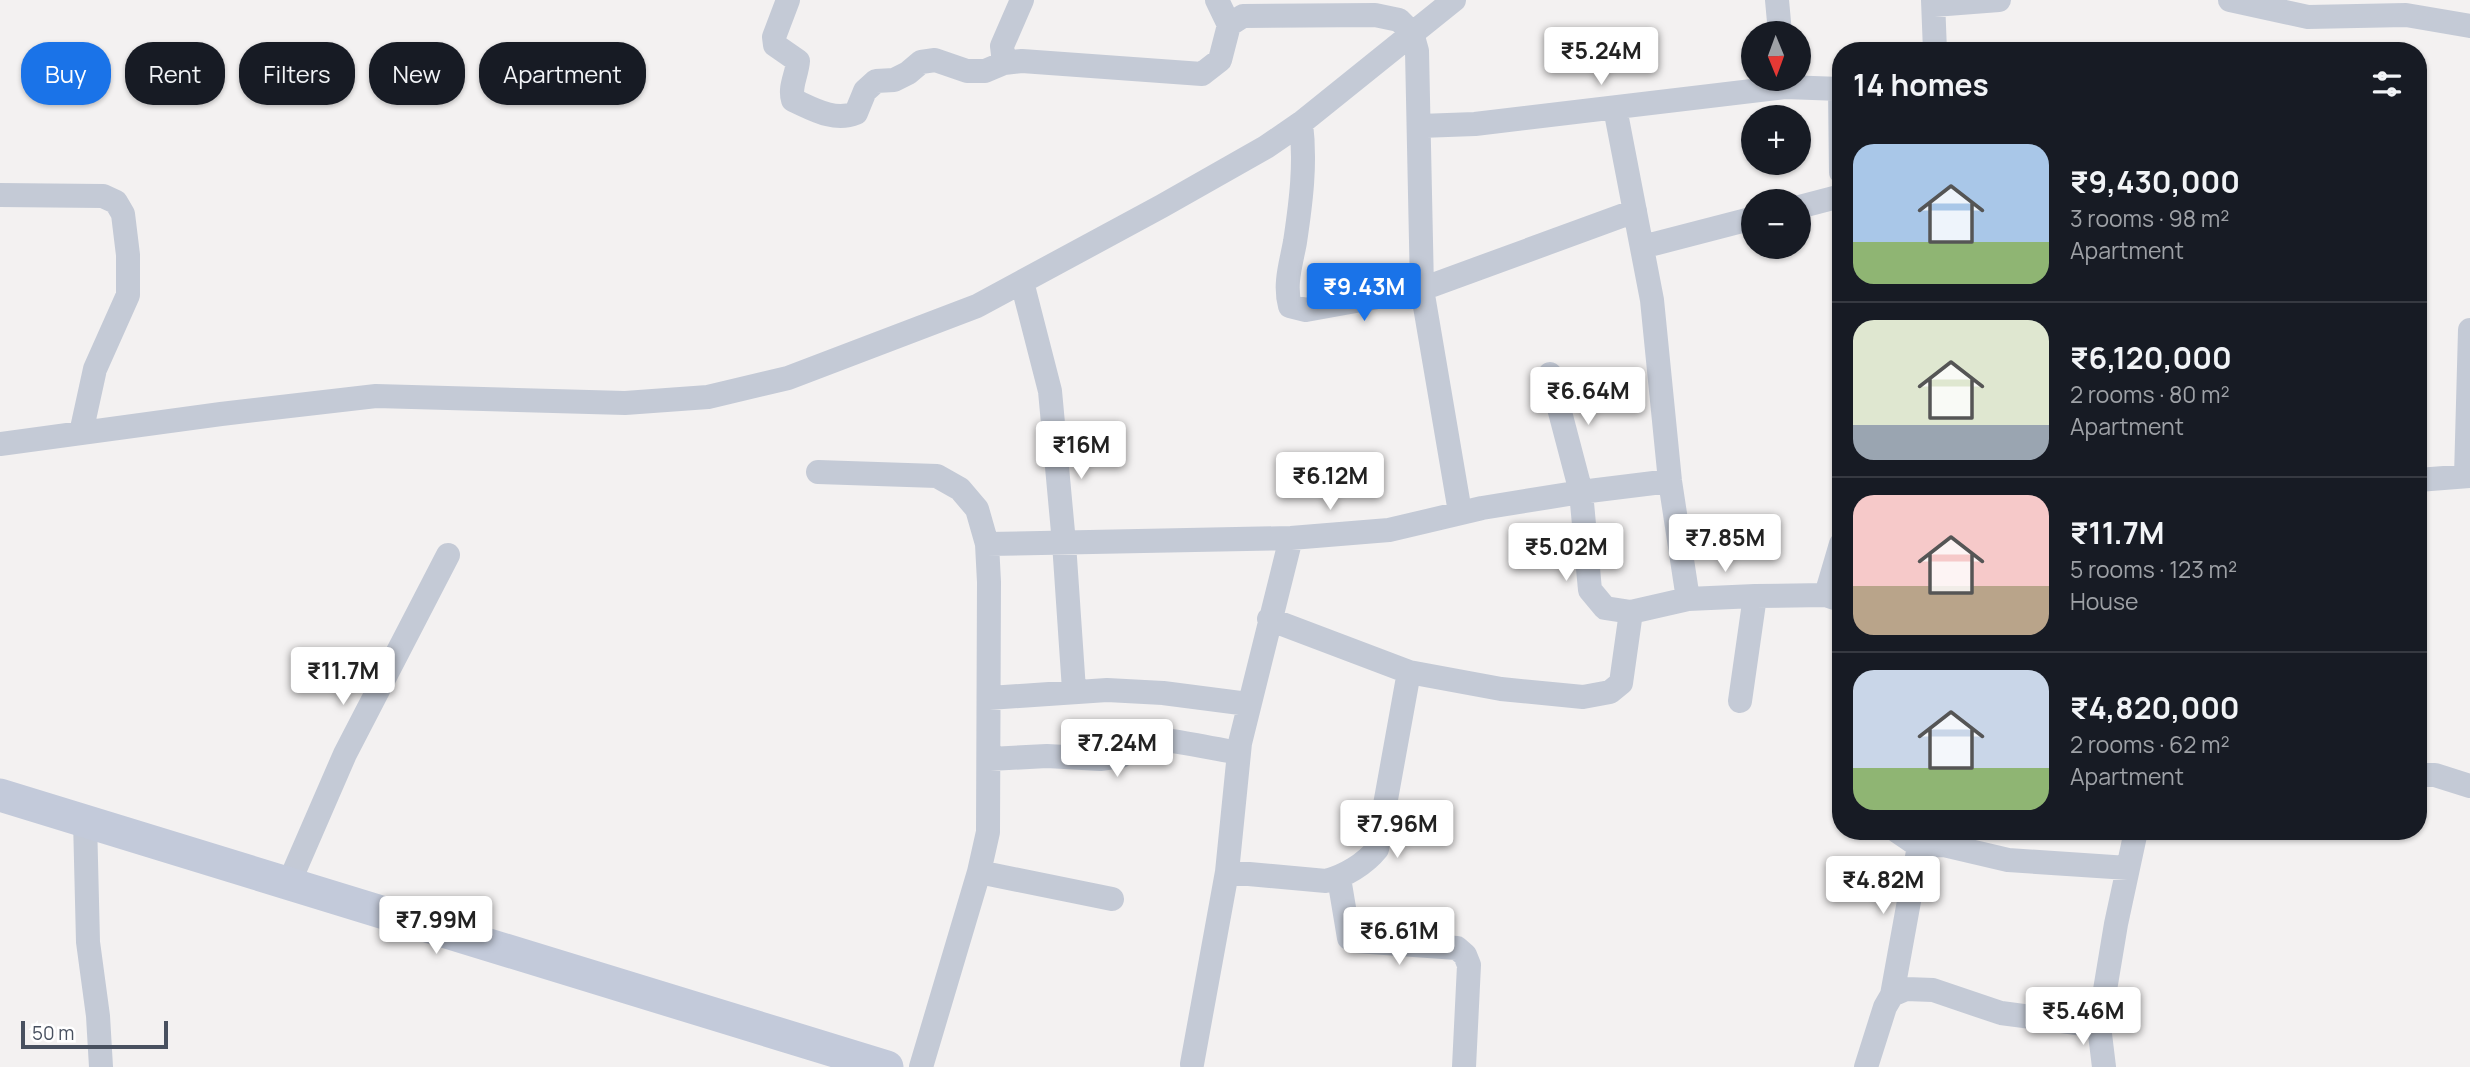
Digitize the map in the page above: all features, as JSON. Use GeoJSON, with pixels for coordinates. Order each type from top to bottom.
{"type":"FeatureCollection","features":[{"type":"Feature","properties":{"kind":"main road"},"geometry":{"type":"LineString","coordinates":[[0,795],[887,1067]]}},
{"type":"Feature","properties":{"kind":"street"},"geometry":{"type":"LineString","coordinates":[[788,0],[774,37],[775,45],[798,61],[797,74],[790,90],[793,100],[824,114],[846,117],[856,113],[865,91],[876,81],[894,80],[921,62],[935,60],[967,71],[985,71],[1004,62],[1022,61],[1202,74],[1220,60],[1229,24],[1217,0]]}},
{"type":"Feature","properties":{"kind":"street"},"geometry":{"type":"LineString","coordinates":[[1004,62],[1002,46],[1022,0]]}},
{"type":"Feature","properties":{"kind":"street"},"geometry":{"type":"LineString","coordinates":[[0,444],[376,396],[625,403],[708,397],[788,378],[978,306],[1266,147],[1301,123],[1454,0]]}},
{"type":"Feature","properties":{"kind":"street"},"geometry":{"type":"LineString","coordinates":[[1777,0],[1779,21]]}},
{"type":"Feature","properties":{"kind":"street"},"geometry":{"type":"LineString","coordinates":[[1934,42],[1934,3],[1999,0]]}},
{"type":"Feature","properties":{"kind":"street"},"geometry":{"type":"LineString","coordinates":[[2230,0],[2308,17],[2406,15],[2470,26]]}},
{"type":"Feature","properties":{"kind":"street"},"geometry":{"type":"LineString","coordinates":[[1229,24],[1243,16],[1375,15],[1399,20],[1412,33],[1417,51],[1420,126],[1422,289],[1460,512]]}},
{"type":"Feature","properties":{"kind":"street"},"geometry":{"type":"LineString","coordinates":[[1811,86],[1832,88]]}},
{"type":"Feature","properties":{"kind":"street"},"geometry":{"type":"LineString","coordinates":[[1420,126],[1475,124],[1615,108],[1741,89]]}},
{"type":"Feature","properties":{"kind":"street"},"geometry":{"type":"LineString","coordinates":[[1615,108],[1652,300],[1670,481],[1688,598]]}},
{"type":"Feature","properties":{"kind":"street"},"geometry":{"type":"LineString","coordinates":[[1301,123],[1305,153],[1286,292],[1290,306],[1306,310],[1422,289],[1635,211]]}},
{"type":"Feature","properties":{"kind":"street"},"geometry":{"type":"LineString","coordinates":[[0,195],[103,196],[117,202],[123,214],[128,255],[128,295],[95,369],[81,433]]}},
{"type":"Feature","properties":{"kind":"street"},"geometry":{"type":"LineString","coordinates":[[1811,203],[1832,198]]}},
{"type":"Feature","properties":{"kind":"street"},"geometry":{"type":"LineString","coordinates":[[1642,247],[1741,221]]}},
{"type":"Feature","properties":{"kind":"street"},"geometry":{"type":"LineString","coordinates":[[1022,282],[1050,391],[1074,691]]}},
{"type":"Feature","properties":{"kind":"street"},"geometry":{"type":"LineString","coordinates":[[2427,479],[2468,476],[2470,330]]}},
{"type":"Feature","properties":{"kind":"street"},"geometry":{"type":"LineString","coordinates":[[1550,374],[1581,492],[1590,590],[1605,608],[1631,612],[1688,598],[1832,597]]}},
{"type":"Feature","properties":{"kind":"street"},"geometry":{"type":"LineString","coordinates":[[818,472],[937,476],[960,489],[977,509],[987,544],[990,760],[988,831],[979,872],[921,1067]]}},
{"type":"Feature","properties":{"kind":"street"},"geometry":{"type":"LineString","coordinates":[[987,544],[1291,538],[1389,530],[1460,512],[1581,492],[1670,481]]}},
{"type":"Feature","properties":{"kind":"street"},"geometry":{"type":"LineString","coordinates":[[1192,1064],[1227,872],[1239,753],[1248,705],[1291,538]]}},
{"type":"Feature","properties":{"kind":"street"},"geometry":{"type":"LineString","coordinates":[[289,883],[345,754],[448,555]]}},
{"type":"Feature","properties":{"kind":"street"},"geometry":{"type":"LineString","coordinates":[[1740,701],[1755,596]]}},
{"type":"Feature","properties":{"kind":"street"},"geometry":{"type":"LineString","coordinates":[[1269,619],[1409,672],[1501,689],[1583,697],[1610,692],[1621,682],[1631,612]]}},
{"type":"Feature","properties":{"kind":"street"},"geometry":{"type":"LineString","coordinates":[[1227,872],[1326,881],[1339,878],[1370,857],[1377,849],[1409,672]]}},
{"type":"Feature","properties":{"kind":"street"},"geometry":{"type":"LineString","coordinates":[[989,698],[1074,691],[1163,693],[1248,705]]}},
{"type":"Feature","properties":{"kind":"street"},"geometry":{"type":"LineString","coordinates":[[990,760],[1047,757],[1100,759],[1121,756],[1137,739],[1158,739],[1239,753]]}},
{"type":"Feature","properties":{"kind":"street"},"geometry":{"type":"LineString","coordinates":[[2427,775],[2470,786]]}},
{"type":"Feature","properties":{"kind":"street"},"geometry":{"type":"LineString","coordinates":[[85,820],[88,942],[98,1016],[101,1067]]}},
{"type":"Feature","properties":{"kind":"street"},"geometry":{"type":"LineString","coordinates":[[1910,840],[1919,846],[1944,845],[2008,860],[2128,868]]}},
{"type":"Feature","properties":{"kind":"street"},"geometry":{"type":"LineString","coordinates":[[2104,1067],[2099,1026],[2134,840]]}},
{"type":"Feature","properties":{"kind":"street"},"geometry":{"type":"LineString","coordinates":[[1866,1067],[1885,1007],[1892,995],[1919,846]]}},
{"type":"Feature","properties":{"kind":"street"},"geometry":{"type":"LineString","coordinates":[[979,872],[1112,899]]}},
{"type":"Feature","properties":{"kind":"street"},"geometry":{"type":"LineString","coordinates":[[1339,878],[1349,937],[1356,941],[1457,948],[1465,955],[1469,965],[1464,1067]]}},
{"type":"Feature","properties":{"kind":"street"},"geometry":{"type":"LineString","coordinates":[[1892,995],[1906,989],[1933,990],[2001,1013],[2099,1026]]}}]}
